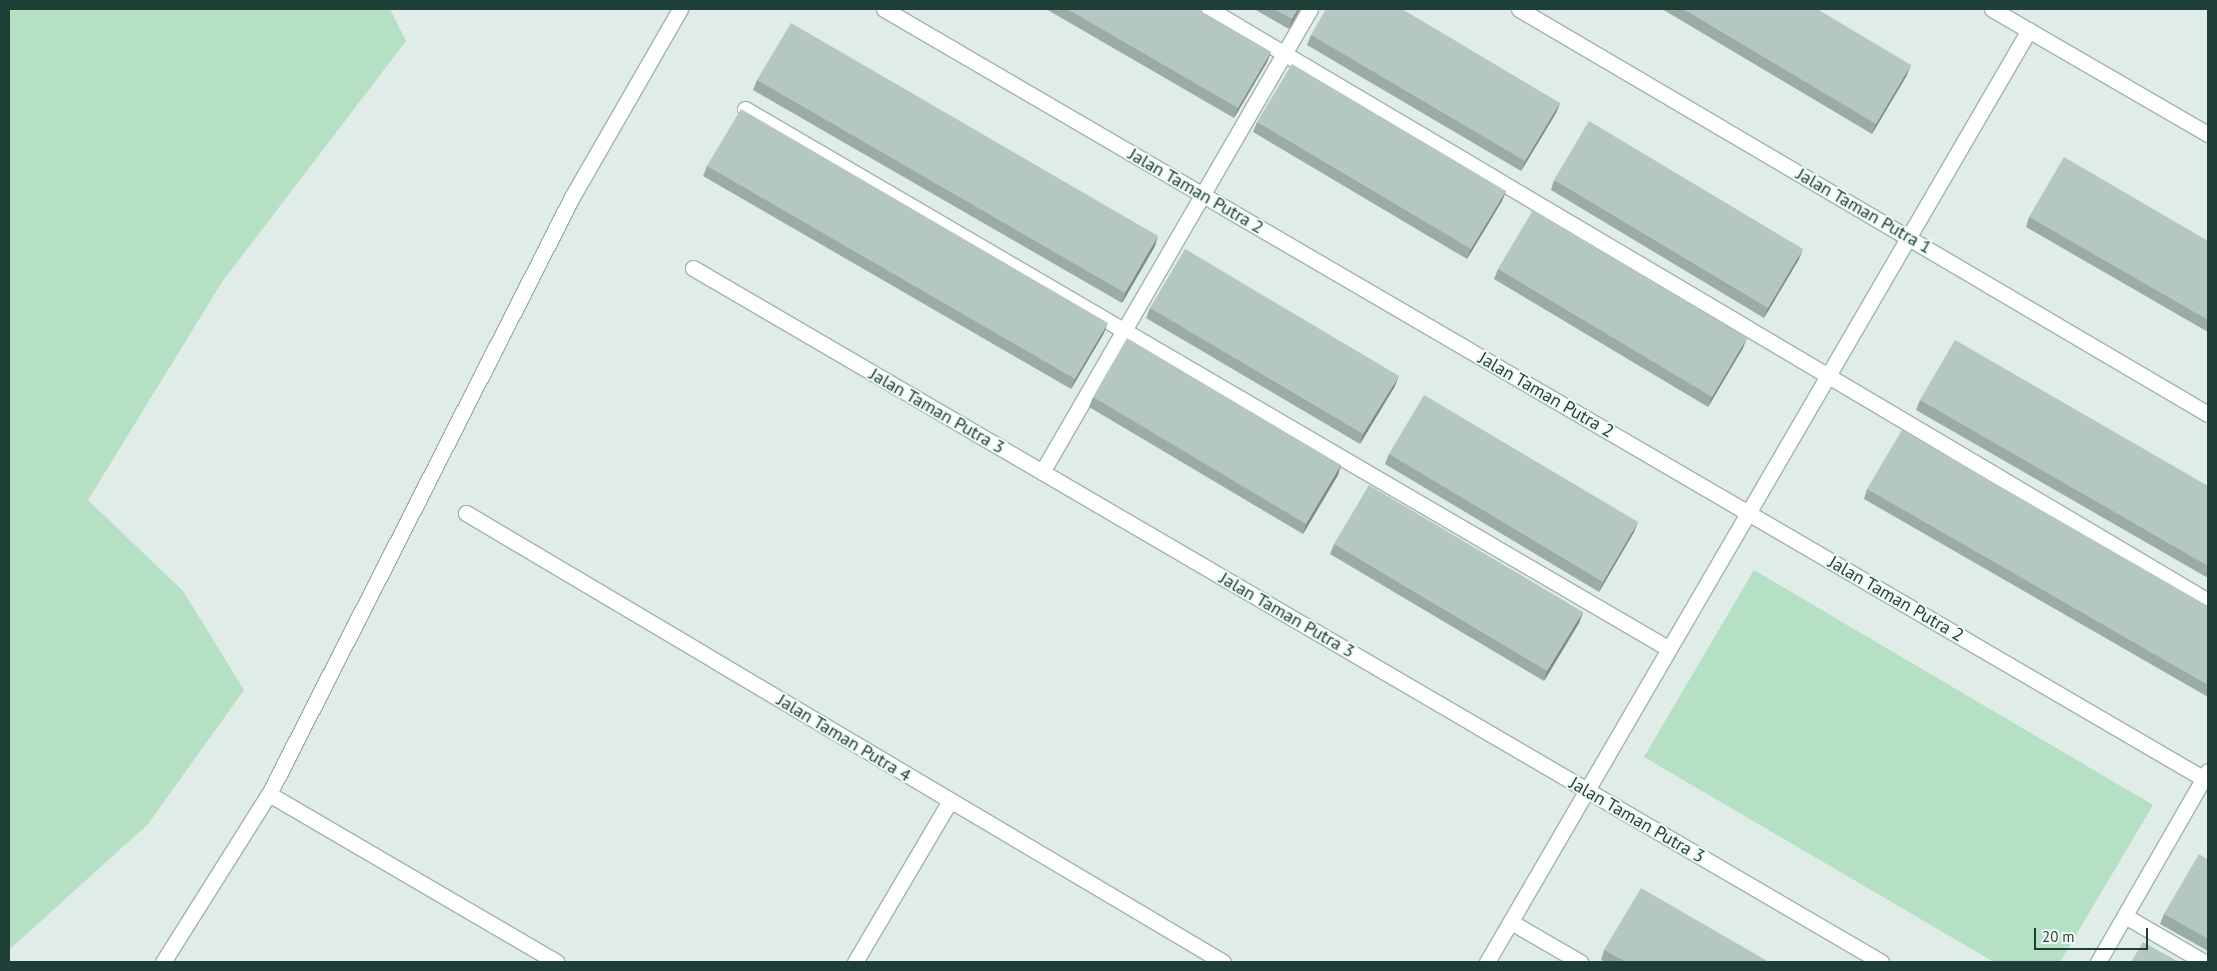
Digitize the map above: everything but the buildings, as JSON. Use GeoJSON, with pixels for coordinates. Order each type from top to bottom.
{"type":"FeatureCollection","features":[{"type":"Feature","properties":{"kind":"street"},"geometry":{"type":"LineString","coordinates":[[163,962],[269,794],[572,197],[680,9]]}},
{"type":"Feature","properties":{"kind":"street","name":"Jalan Taman Putra 2"},"geometry":{"type":"LineString","coordinates":[[884,9],[1748,514],[2207,777]]}},
{"type":"Feature","properties":{"kind":"street"},"geometry":{"type":"LineString","coordinates":[[1209,9],[2208,601]]}},
{"type":"Feature","properties":{"kind":"street"},"geometry":{"type":"LineString","coordinates":[[1042,472],[1310,9]]}},
{"type":"Feature","properties":{"kind":"street","name":"Jalan Taman Putra 1"},"geometry":{"type":"LineString","coordinates":[[1519,9],[2208,414]]}},
{"type":"Feature","properties":{"kind":"street"},"geometry":{"type":"LineString","coordinates":[[1992,9],[2208,134]]}},
{"type":"Feature","properties":{"kind":"street"},"geometry":{"type":"LineString","coordinates":[[1487,962],[2029,30]]}},
{"type":"Feature","properties":{"kind":"street"},"geometry":{"type":"LineString","coordinates":[[745,108],[1669,649]]}},
{"type":"Feature","properties":{"kind":"street","name":"Jalan Taman Putra 3"},"geometry":{"type":"LineString","coordinates":[[693,268],[1881,962]]}},
{"type":"Feature","properties":{"kind":"street","name":"Jalan Taman Putra 4"},"geometry":{"type":"LineString","coordinates":[[466,513],[1223,962]]}},
{"type":"Feature","properties":{"kind":"street"},"geometry":{"type":"LineString","coordinates":[[2098,962],[2207,777]]}},
{"type":"Feature","properties":{"kind":"street"},"geometry":{"type":"LineString","coordinates":[[269,794],[557,962]]}},
{"type":"Feature","properties":{"kind":"street"},"geometry":{"type":"LineString","coordinates":[[855,962],[950,801]]}},
{"type":"Feature","properties":{"kind":"street"},"geometry":{"type":"LineString","coordinates":[[2124,916],[2204,962]]}},
{"type":"Feature","properties":{"kind":"street"},"geometry":{"type":"LineString","coordinates":[[1511,922],[1580,962]]}},
{"type":"Feature","properties":{"kind":"green space"},"geometry":{"type":"Polygon","coordinates":[[[9,9],[390,9],[406,41],[222,282],[88,500],[183,591],[244,690],[148,824],[9,950],[9,9]]]}},
{"type":"Feature","properties":{"kind":"green space"},"geometry":{"type":"Polygon","coordinates":[[[1754,570],[2153,805],[2060,962],[1994,962],[1644,757],[1754,570]]]}}]}
